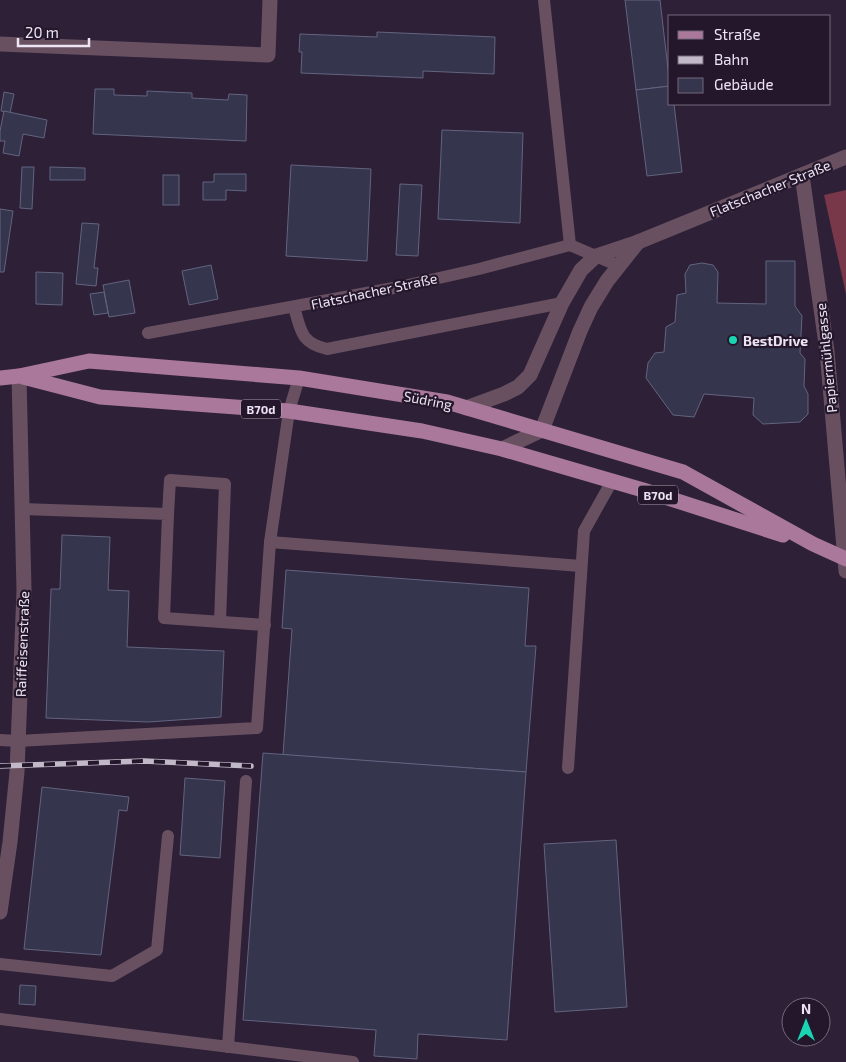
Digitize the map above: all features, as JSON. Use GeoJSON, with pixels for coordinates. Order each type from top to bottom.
{"type":"FeatureCollection","features":[{"type":"Feature","properties":{"kind":"main road","name":"Südring"},"geometry":{"type":"LineString","coordinates":[[0,378],[19,376],[89,361],[299,378],[446,402],[683,472],[846,563]]}},
{"type":"Feature","properties":{"kind":"main road","name":"Südring"},"geometry":{"type":"LineString","coordinates":[[19,376],[100,397],[289,411],[422,432],[502,449],[612,481],[813,544]]}},
{"type":"Feature","properties":{"kind":"street"},"geometry":{"type":"LineString","coordinates":[[0,44],[268,55],[270,0]]}},
{"type":"Feature","properties":{"kind":"street","name":"Flatschacher Straße"},"geometry":{"type":"LineString","coordinates":[[466,408],[518,387],[530,375],[562,303],[581,270],[596,256],[638,242],[846,157]]}},
{"type":"Feature","properties":{"kind":"street","name":"Papiermühlgasse"},"geometry":{"type":"LineString","coordinates":[[802,175],[827,351],[846,563]]}},
{"type":"Feature","properties":{"kind":"street","name":"Flatschacher Straße"},"geometry":{"type":"LineString","coordinates":[[542,430],[591,307],[607,281],[638,242]]}},
{"type":"Feature","properties":{"kind":"street","name":"Raiffeisenstraße"},"geometry":{"type":"LineString","coordinates":[[0,912],[17,772],[24,590],[19,376]]}},
{"type":"Feature","properties":{"kind":"street"},"geometry":{"type":"LineString","coordinates":[[502,449],[542,430]]}},
{"type":"Feature","properties":{"kind":"lane"},"geometry":{"type":"LineString","coordinates":[[544,0],[570,245],[619,266]]}},
{"type":"Feature","properties":{"kind":"lane","name":"Flatschacher Straße"},"geometry":{"type":"LineString","coordinates":[[148,334],[444,277],[570,245]]}},
{"type":"Feature","properties":{"kind":"lane"},"geometry":{"type":"LineString","coordinates":[[294,307],[302,334],[313,346],[328,349],[562,303]]}},
{"type":"Feature","properties":{"kind":"lane"},"geometry":{"type":"LineString","coordinates":[[0,740],[18,741],[257,728],[270,542],[289,411],[299,378]]}},
{"type":"Feature","properties":{"kind":"lane"},"geometry":{"type":"LineString","coordinates":[[220,622],[226,484],[170,480],[164,618],[220,622],[264,625]]}},
{"type":"Feature","properties":{"kind":"lane"},"geometry":{"type":"LineString","coordinates":[[568,768],[584,531],[612,481]]}},
{"type":"Feature","properties":{"kind":"lane"},"geometry":{"type":"LineString","coordinates":[[22,509],[168,514]]}},
{"type":"Feature","properties":{"kind":"lane"},"geometry":{"type":"LineString","coordinates":[[270,542],[581,566]]}},
{"type":"Feature","properties":{"kind":"lane"},"geometry":{"type":"LineString","coordinates":[[228,1047],[246,781]]}},
{"type":"Feature","properties":{"kind":"lane"},"geometry":{"type":"LineString","coordinates":[[0,964],[112,976],[157,950],[168,836]]}},
{"type":"Feature","properties":{"kind":"lane"},"geometry":{"type":"LineString","coordinates":[[0,1018],[353,1062]]}},
{"type":"Feature","properties":{"kind":"shaded area"},"geometry":{"type":"Polygon","coordinates":[[[846,190],[846,294],[824,195],[846,190]]]}},
{"type":"Feature","properties":{"kind":"building"},"geometry":{"type":"Polygon","coordinates":[[[625,0],[660,0],[668,69],[668,86],[636,90],[625,0]]]}},
{"type":"Feature","properties":{"kind":"building"},"geometry":{"type":"Polygon","coordinates":[[[377,32],[495,37],[494,74],[423,71],[423,78],[301,73],[302,52],[299,52],[300,34],[377,37],[377,32]]]}},
{"type":"Feature","properties":{"kind":"building"},"geometry":{"type":"Polygon","coordinates":[[[668,86],[668,105],[674,105],[682,172],[647,176],[636,90],[668,86]]]}},
{"type":"Feature","properties":{"kind":"building"},"geometry":{"type":"Polygon","coordinates":[[[95,89],[114,89],[114,95],[147,96],[147,91],[192,93],[192,98],[228,100],[229,94],[247,95],[246,141],[93,134],[95,89]]]}},
{"type":"Feature","properties":{"kind":"building"},"geometry":{"type":"Polygon","coordinates":[[[4,92],[14,94],[10,113],[1,111],[4,92]]]}},
{"type":"Feature","properties":{"kind":"building"},"geometry":{"type":"Polygon","coordinates":[[[4,111],[47,120],[44,138],[23,134],[19,156],[3,153],[5,141],[0,141],[0,131],[4,111]]]}},
{"type":"Feature","properties":{"kind":"building"},"geometry":{"type":"Polygon","coordinates":[[[442,130],[523,133],[520,223],[438,219],[442,130]]]}},
{"type":"Feature","properties":{"kind":"building"},"geometry":{"type":"Polygon","coordinates":[[[291,165],[371,169],[367,261],[286,256],[291,165]]]}},
{"type":"Feature","properties":{"kind":"building"},"geometry":{"type":"Polygon","coordinates":[[[22,167],[34,167],[32,209],[20,208],[22,167]]]}},
{"type":"Feature","properties":{"kind":"building"},"geometry":{"type":"Polygon","coordinates":[[[50,167],[85,168],[85,180],[50,180],[50,167]]]}},
{"type":"Feature","properties":{"kind":"building"},"geometry":{"type":"Polygon","coordinates":[[[214,174],[246,174],[246,191],[226,190],[226,200],[203,200],[203,182],[214,182],[214,174]]]}},
{"type":"Feature","properties":{"kind":"building"},"geometry":{"type":"Polygon","coordinates":[[[163,175],[179,175],[179,205],[163,205],[163,175]]]}},
{"type":"Feature","properties":{"kind":"building"},"geometry":{"type":"Polygon","coordinates":[[[400,184],[422,185],[418,256],[396,255],[400,184]]]}},
{"type":"Feature","properties":{"kind":"building"},"geometry":{"type":"Polygon","coordinates":[[[0,209],[13,211],[4,272],[0,272],[0,209]]]}},
{"type":"Feature","properties":{"kind":"building"},"geometry":{"type":"Polygon","coordinates":[[[82,223],[99,224],[94,268],[98,268],[96,286],[76,284],[82,223]]]}},
{"type":"Feature","properties":{"kind":"building","name":"BestDrive"},"geometry":{"type":"Polygon","coordinates":[[[766,261],[795,261],[795,306],[802,316],[800,353],[805,359],[804,386],[808,394],[808,414],[800,422],[763,424],[753,415],[754,398],[704,394],[694,417],[673,415],[646,378],[648,363],[655,353],[664,352],[666,327],[675,322],[677,295],[686,293],[685,274],[690,265],[702,263],[713,265],[718,272],[717,303],[766,304],[766,261]]]}},
{"type":"Feature","properties":{"kind":"building"},"geometry":{"type":"Polygon","coordinates":[[[211,265],[218,299],[189,305],[182,271],[211,265]]]}},
{"type":"Feature","properties":{"kind":"building"},"geometry":{"type":"Polygon","coordinates":[[[36,272],[63,273],[62,305],[36,304],[36,272]]]}},
{"type":"Feature","properties":{"kind":"building"},"geometry":{"type":"Polygon","coordinates":[[[129,280],[135,313],[109,317],[103,285],[129,280]]]}},
{"type":"Feature","properties":{"kind":"building"},"geometry":{"type":"Polygon","coordinates":[[[104,292],[108,313],[94,315],[90,294],[104,292]]]}},
{"type":"Feature","properties":{"kind":"building"},"geometry":{"type":"Polygon","coordinates":[[[62,535],[110,537],[108,590],[129,591],[127,647],[224,651],[221,717],[148,722],[46,718],[51,589],[60,589],[62,535]]]}},
{"type":"Feature","properties":{"kind":"building"},"geometry":{"type":"Polygon","coordinates":[[[286,570],[529,588],[525,646],[536,646],[526,772],[283,755],[292,629],[282,628],[286,570]]]}},
{"type":"Feature","properties":{"kind":"building"},"geometry":{"type":"Polygon","coordinates":[[[263,753],[526,772],[507,1040],[418,1034],[417,1059],[374,1056],[376,1030],[243,1020],[263,753]]]}},
{"type":"Feature","properties":{"kind":"building"},"geometry":{"type":"Polygon","coordinates":[[[185,778],[225,781],[220,858],[180,855],[185,778]]]}},
{"type":"Feature","properties":{"kind":"building"},"geometry":{"type":"Polygon","coordinates":[[[42,787],[129,797],[127,811],[119,810],[101,955],[24,949],[42,787]]]}},
{"type":"Feature","properties":{"kind":"building"},"geometry":{"type":"Polygon","coordinates":[[[616,840],[627,1007],[555,1012],[544,844],[616,840]]]}},
{"type":"Feature","properties":{"kind":"building"},"geometry":{"type":"Polygon","coordinates":[[[20,985],[36,986],[35,1005],[19,1004],[20,985]]]}},
{"type":"Feature","properties":{"kind":"railway"},"geometry":{"type":"LineString","coordinates":[[0,766],[144,761],[251,766]]}},
{"type":"Feature","properties":{"kind":"place","name":"BestDrive"},"geometry":{"type":"Point","coordinates":[733,340]}}]}
